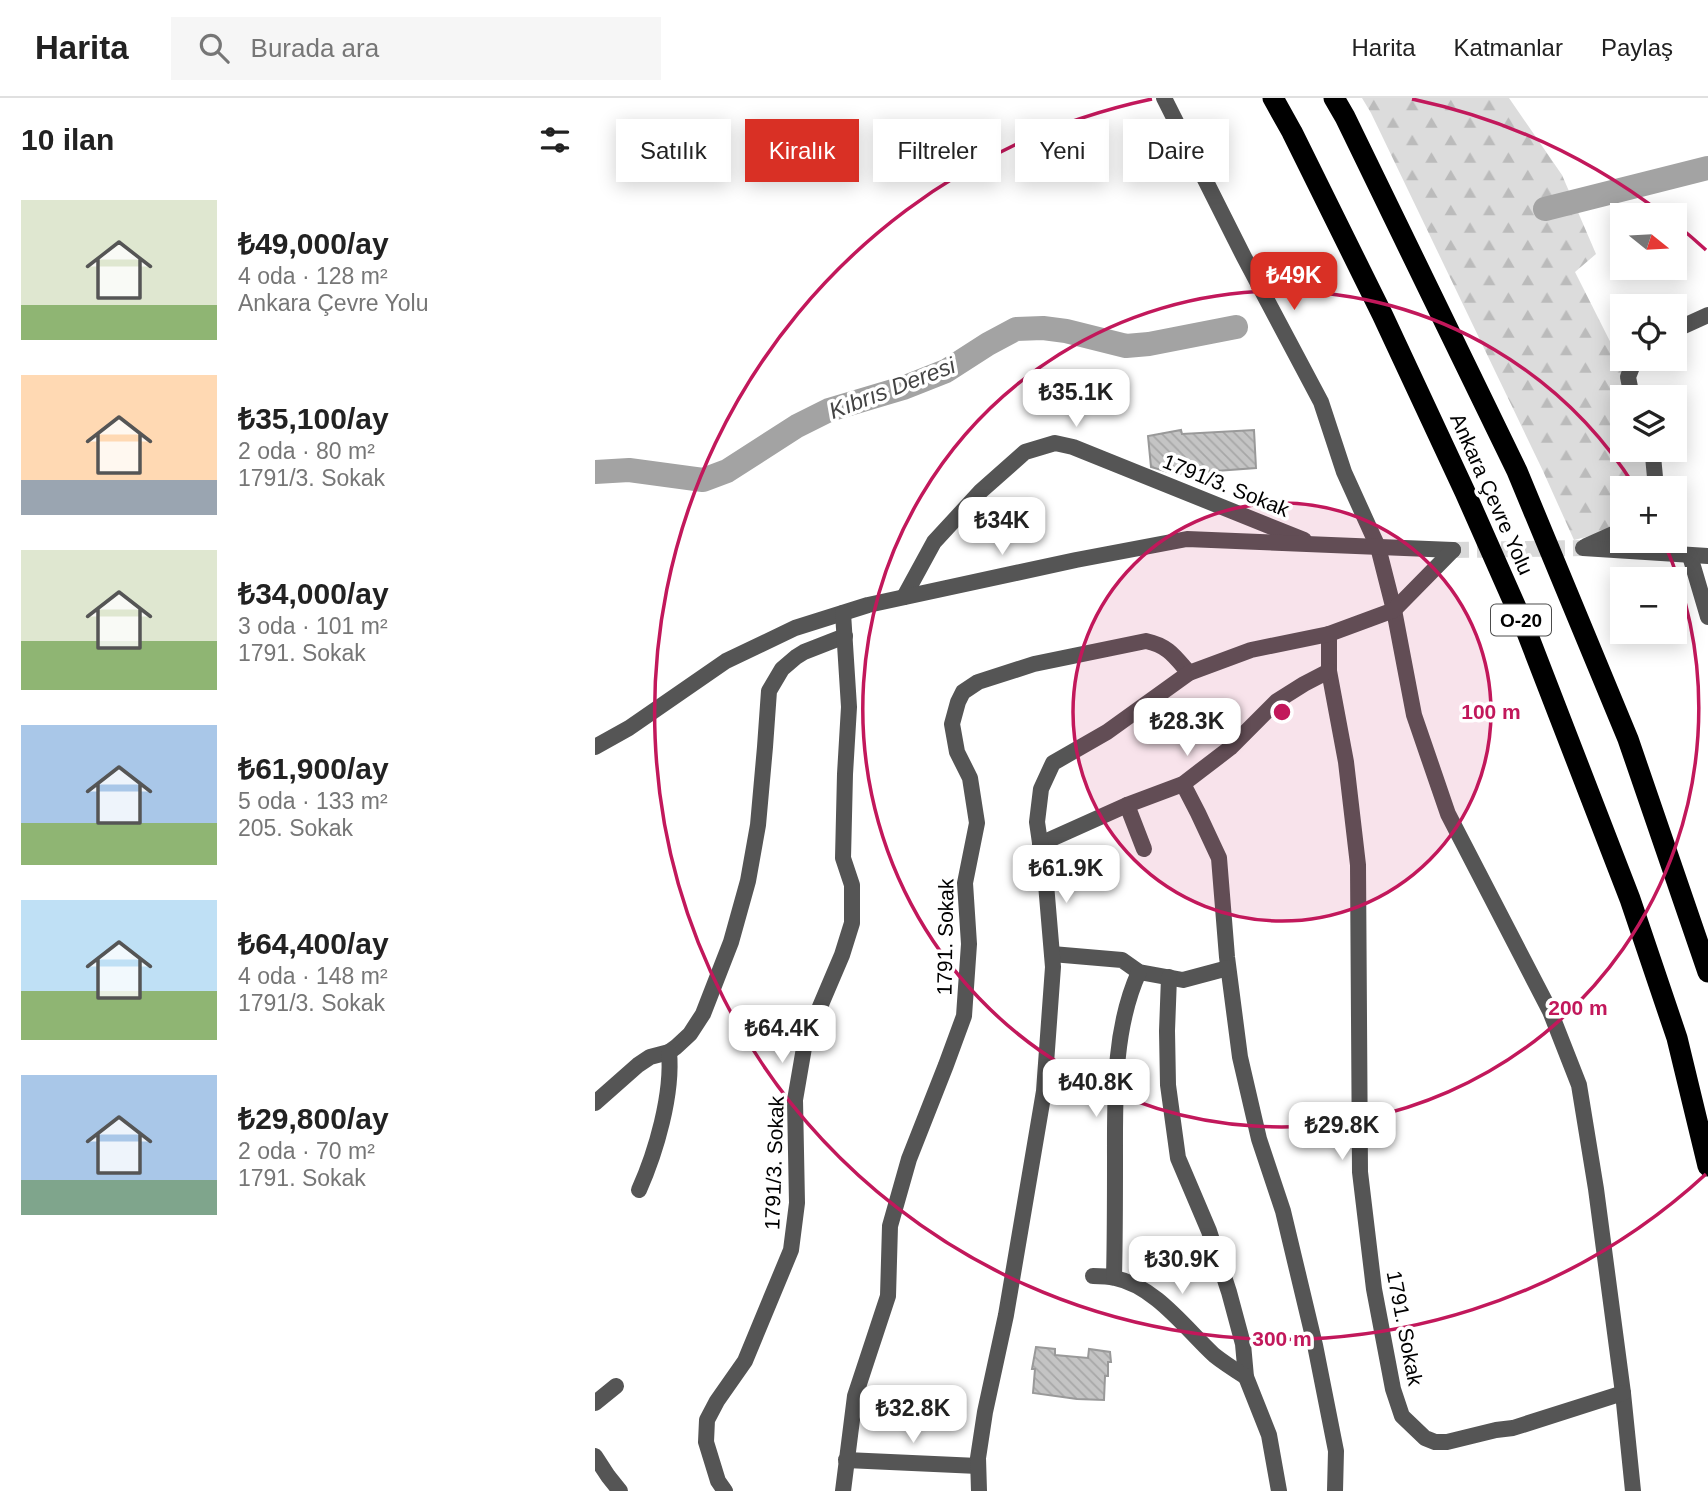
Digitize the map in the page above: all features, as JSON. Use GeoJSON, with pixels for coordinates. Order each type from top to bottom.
{"type":"FeatureCollection","features":[{"type":"Feature","properties":{"kind":"highway","name":"Ankara Çevre Yolu"},"geometry":{"type":"LineString","coordinates":[[1273,98],[1383,314],[1526,630],[1634,912],[1677,1038],[1708,1166]]}},
{"type":"Feature","properties":{"kind":"highway","name":"Ankara Çevre Yolu"},"geometry":{"type":"LineString","coordinates":[[1334,98],[1517,471],[1628,738],[1708,972]]}},
{"type":"Feature","properties":{"kind":"street"},"geometry":{"type":"LineString","coordinates":[[1164,98],[1321,402],[1344,472],[1378,547],[1394,610],[1414,715],[1448,814],[1550,1011],[1579,1084],[1596,1189],[1633,1491]]}},
{"type":"Feature","properties":{"kind":"street"},"geometry":{"type":"LineString","coordinates":[[1687,325],[1708,315]]}},
{"type":"Feature","properties":{"kind":"street","name":"1791/3. Sokak"},"geometry":{"type":"LineString","coordinates":[[904,597],[934,542],[981,491],[1025,453],[1055,443],[1073,447],[1313,544]]}},
{"type":"Feature","properties":{"kind":"street"},"geometry":{"type":"LineString","coordinates":[[1610,536],[1583,548],[1610,550]]}},
{"type":"Feature","properties":{"kind":"street"},"geometry":{"type":"LineString","coordinates":[[595,747],[726,661],[795,628],[868,605],[1187,539],[1453,550],[1394,610],[1329,634],[1251,650],[1189,673],[1107,732],[1053,763],[1041,789],[1037,822],[1046,884],[1053,967],[1044,1091],[1006,1315],[985,1412],[978,1458],[979,1491]]}},
{"type":"Feature","properties":{"kind":"street"},"geometry":{"type":"LineString","coordinates":[[1650,553],[1708,556]]}},
{"type":"Feature","properties":{"kind":"street"},"geometry":{"type":"LineString","coordinates":[[1690,556],[1708,617]]}},
{"type":"Feature","properties":{"kind":"street","name":"1791/3. Sokak"},"geometry":{"type":"LineString","coordinates":[[725,1491],[718,1481],[706,1442],[707,1420],[745,1361],[791,1250],[797,1203],[795,1100],[805,1042],[842,955],[852,923],[852,885],[843,858],[849,707],[843,613]]}},
{"type":"Feature","properties":{"kind":"street","name":"1791. Sokak"},"geometry":{"type":"LineString","coordinates":[[1329,634],[1329,671],[1346,762],[1358,865],[1360,1172],[1374,1289],[1393,1389],[1402,1416],[1425,1438],[1435,1442],[1447,1442],[1513,1428],[1623,1393]]}},
{"type":"Feature","properties":{"kind":"street"},"geometry":{"type":"LineString","coordinates":[[595,1103],[650,1056],[669,1052],[690,1034],[703,1014],[731,942],[748,881],[756,834],[769,691],[782,669],[796,657],[845,636]]}},
{"type":"Feature","properties":{"kind":"street","name":"1791. Sokak"},"geometry":{"type":"LineString","coordinates":[[843,1491],[855,1396],[888,1296],[890,1226],[909,1159],[964,1016],[969,944],[965,883],[977,823],[969,778],[957,752],[952,724],[958,702],[963,692],[978,682],[1034,664],[1146,641],[1159,644],[1168,650],[1189,673]]}},
{"type":"Feature","properties":{"kind":"street"},"geometry":{"type":"LineString","coordinates":[[1040,844],[1128,804],[1183,784],[1230,748],[1277,701],[1329,671]]}},
{"type":"Feature","properties":{"kind":"street"},"geometry":{"type":"LineString","coordinates":[[1183,784],[1219,858],[1228,968],[1240,1057],[1259,1139],[1283,1211],[1315,1345],[1336,1451],[1335,1491]]}},
{"type":"Feature","properties":{"kind":"street"},"geometry":{"type":"LineString","coordinates":[[1128,804],[1144,849]]}},
{"type":"Feature","properties":{"kind":"street"},"geometry":{"type":"LineString","coordinates":[[1052,954],[1122,960],[1139,972],[1183,980],[1228,968]]}},
{"type":"Feature","properties":{"kind":"street"},"geometry":{"type":"LineString","coordinates":[[1114,1278],[1116,1095],[1121,1034],[1130,992],[1139,972]]}},
{"type":"Feature","properties":{"kind":"street"},"geometry":{"type":"LineString","coordinates":[[1169,978],[1168,1085],[1178,1158],[1209,1231],[1229,1292],[1243,1344],[1246,1377],[1269,1435],[1279,1491]]}},
{"type":"Feature","properties":{"kind":"street"},"geometry":{"type":"LineString","coordinates":[[639,1190],[659,1134],[670,1078],[669,1052]]}},
{"type":"Feature","properties":{"kind":"street"},"geometry":{"type":"LineString","coordinates":[[1093,1276],[1128,1282],[1149,1294],[1171,1310],[1214,1354],[1246,1377]]}},
{"type":"Feature","properties":{"kind":"street"},"geometry":{"type":"LineString","coordinates":[[595,1404],[616,1386]]}},
{"type":"Feature","properties":{"kind":"street"},"geometry":{"type":"LineString","coordinates":[[595,1456],[620,1491]]}},
{"type":"Feature","properties":{"kind":"street"},"geometry":{"type":"LineString","coordinates":[[846,1460],[978,1466]]}},
{"type":"Feature","properties":{"kind":"green space"},"geometry":{"type":"Polygon","coordinates":[[[1362,98],[1509,98],[1562,175],[1596,254],[1575,272],[1610,341],[1610,371],[1625,371],[1630,385],[1610,385],[1610,462],[1653,462],[1654,476],[1610,476],[1610,531],[1574,540],[1362,98]]]}},
{"type":"Feature","properties":{"kind":"building"},"geometry":{"type":"Polygon","coordinates":[[[1181,430],[1182,434],[1254,430],[1256,468],[1175,474],[1151,467],[1148,436],[1181,430]]]}},
{"type":"Feature","properties":{"kind":"building"},"geometry":{"type":"Polygon","coordinates":[[[1036,1347],[1055,1349],[1055,1355],[1088,1358],[1089,1349],[1110,1352],[1111,1362],[1108,1362],[1108,1376],[1105,1376],[1104,1400],[1033,1393],[1035,1369],[1032,1369],[1036,1347]]]}},
{"type":"Feature","properties":{"kind":"waterway","name":"Kıbrıs Deresi"},"geometry":{"type":"LineString","coordinates":[[1545,209],[1708,168]]}},
{"type":"Feature","properties":{"kind":"waterway","name":"Kıbrıs Deresi"},"geometry":{"type":"LineString","coordinates":[[595,472],[629,470],[703,480],[727,471],[797,426],[829,410],[903,388],[946,371],[1016,329],[1066,331],[1126,346],[1236,327]]}},
{"type":"Feature","properties":{"kind":"tunnel"},"geometry":{"type":"LineString","coordinates":[[1453,550],[1583,548]]}}]}
